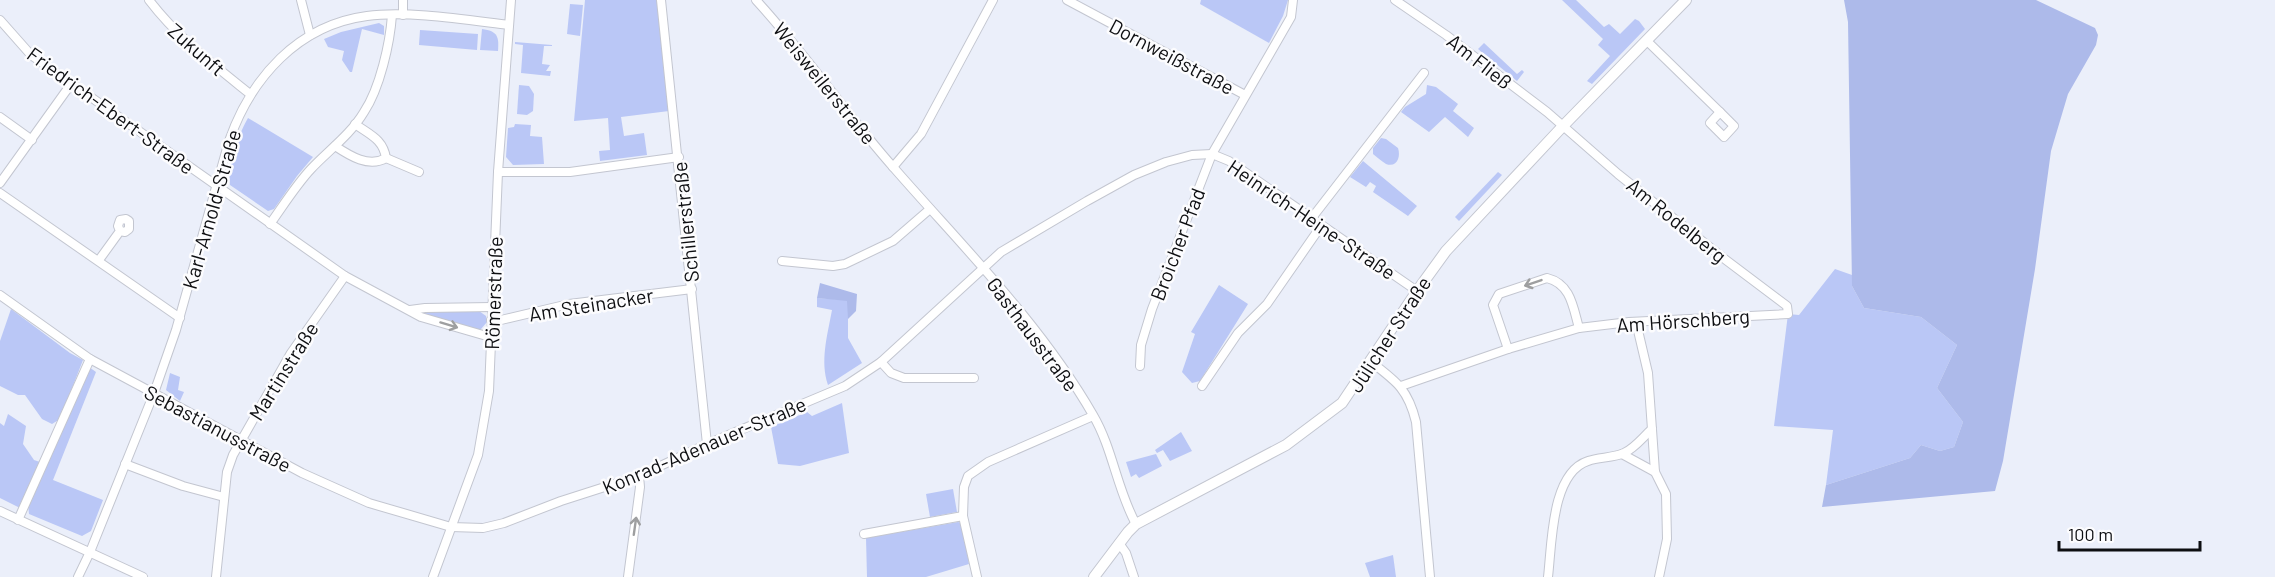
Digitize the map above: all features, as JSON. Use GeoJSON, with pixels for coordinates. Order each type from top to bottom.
{"type":"FeatureCollection","features":[{"type":"Feature","properties":{"kind":"street","name":"Zukunft"},"geometry":{"type":"LineString","coordinates":[[149,0],[182,38],[250,94]]}},
{"type":"Feature","properties":{"kind":"street"},"geometry":{"type":"LineString","coordinates":[[301,0],[310,35]]}},
{"type":"Feature","properties":{"kind":"street"},"geometry":{"type":"LineString","coordinates":[[403,0],[403,15]]}},
{"type":"Feature","properties":{"kind":"street","name":"Römerstraße"},"geometry":{"type":"LineString","coordinates":[[433,577],[478,455],[485,420],[490,381],[498,172],[511,0]]}},
{"type":"Feature","properties":{"kind":"street","name":"Schillerstraße"},"geometry":{"type":"LineString","coordinates":[[661,0],[707,444]]}},
{"type":"Feature","properties":{"kind":"street","name":"Weisweilerstraße"},"geometry":{"type":"LineString","coordinates":[[756,0],[893,167]]}},
{"type":"Feature","properties":{"kind":"street"},"geometry":{"type":"LineString","coordinates":[[893,167],[921,134],[993,0]]}},
{"type":"Feature","properties":{"kind":"street","name":"Dornweißstraße"},"geometry":{"type":"LineString","coordinates":[[1068,0],[1245,95]]}},
{"type":"Feature","properties":{"kind":"street","name":"Broicher Pfad"},"geometry":{"type":"LineString","coordinates":[[1140,366],[1141,345],[1152,309],[1212,154],[1291,17],[1293,0]]}},
{"type":"Feature","properties":{"kind":"street","name":"Am Fließ"},"geometry":{"type":"LineString","coordinates":[[1395,0],[1446,35],[1563,126]]}},
{"type":"Feature","properties":{"kind":"street","name":"Jülicher Straße"},"geometry":{"type":"LineString","coordinates":[[1094,577],[1136,524],[1286,445],[1342,403],[1446,251],[1563,126],[1686,0]]}},
{"type":"Feature","properties":{"kind":"street"},"geometry":{"type":"LineString","coordinates":[[270,224],[310,170],[335,146],[365,111],[376,86],[388,41],[392,15]]}},
{"type":"Feature","properties":{"kind":"street","name":"Karl-Arnold-Straße"},"geometry":{"type":"LineString","coordinates":[[78,577],[154,393],[180,318],[229,141],[237,117],[250,94],[281,57],[310,35],[339,23],[368,16],[403,15],[509,25]]}},
{"type":"Feature","properties":{"kind":"street","name":"Friedrich-Ebert-Straße"},"geometry":{"type":"LineString","coordinates":[[0,21],[31,55],[345,276],[421,317],[490,337]]}},
{"type":"Feature","properties":{"kind":"street"},"geometry":{"type":"LineString","coordinates":[[1647,41],[1720,112]]}},
{"type":"Feature","properties":{"kind":"street"},"geometry":{"type":"LineString","coordinates":[[1311,219],[1424,74]]}},
{"type":"Feature","properties":{"kind":"street"},"geometry":{"type":"LineString","coordinates":[[0,183],[71,84]]}},
{"type":"Feature","properties":{"kind":"street"},"geometry":{"type":"LineString","coordinates":[[0,117],[32,140]]}},
{"type":"Feature","properties":{"kind":"street"},"geometry":{"type":"LineString","coordinates":[[354,124],[379,141],[384,147],[386,158]]}},
{"type":"Feature","properties":{"kind":"street","name":"Am Rodelberg"},"geometry":{"type":"LineString","coordinates":[[1563,126],[1618,174],[1729,263],[1787,306],[1788,314]]}},
{"type":"Feature","properties":{"kind":"street"},"geometry":{"type":"LineString","coordinates":[[335,146],[348,155],[369,163],[386,158]]}},
{"type":"Feature","properties":{"kind":"street","name":"Heinrich-Heine-Straße"},"geometry":{"type":"LineString","coordinates":[[983,268],[1001,252],[1134,175],[1184,158],[1212,154],[1229,161],[1417,291]]}},
{"type":"Feature","properties":{"kind":"street"},"geometry":{"type":"LineString","coordinates":[[498,172],[570,172],[679,157]]}},
{"type":"Feature","properties":{"kind":"street"},"geometry":{"type":"LineString","coordinates":[[386,158],[419,172]]}},
{"type":"Feature","properties":{"kind":"street","name":"Gasthausstraße"},"geometry":{"type":"LineString","coordinates":[[893,167],[983,268],[1069,376],[1094,416],[1113,458],[1130,513],[1136,524]]}},
{"type":"Feature","properties":{"kind":"street"},"geometry":{"type":"LineString","coordinates":[[0,193],[180,318]]}},
{"type":"Feature","properties":{"kind":"street"},"geometry":{"type":"LineString","coordinates":[[782,261],[833,266],[846,264],[893,241],[930,209]]}},
{"type":"Feature","properties":{"kind":"street"},"geometry":{"type":"LineString","coordinates":[[1202,386],[1239,333],[1267,304],[1321,226]]}},
{"type":"Feature","properties":{"kind":"street"},"geometry":{"type":"LineString","coordinates":[[99,260],[120,231]]}},
{"type":"Feature","properties":{"kind":"street","name":"Konrad-Adenauer-Straße"},"geometry":{"type":"LineString","coordinates":[[451,527],[483,528],[504,524],[561,501],[639,476],[707,444],[845,386],[881,362],[983,268]]}},
{"type":"Feature","properties":{"kind":"street","name":"Martinstraße"},"geometry":{"type":"LineString","coordinates":[[216,577],[226,472],[241,439],[291,353],[345,276]]}},
{"type":"Feature","properties":{"kind":"street"},"geometry":{"type":"LineString","coordinates":[[1508,349],[1494,304],[1496,298],[1500,294],[1548,278],[1563,284],[1579,328]]}},
{"type":"Feature","properties":{"kind":"street","name":"Am Steinacker"},"geometry":{"type":"LineString","coordinates":[[491,320],[501,320],[568,304],[692,290]]}},
{"type":"Feature","properties":{"kind":"street","name":"Sebastianusstraße"},"geometry":{"type":"LineString","coordinates":[[0,296],[90,358],[335,489],[369,503],[451,527]]}},
{"type":"Feature","properties":{"kind":"street","name":"Friedrich-Ebert-Straße"},"geometry":{"type":"LineString","coordinates":[[409,310],[492,307]]}},
{"type":"Feature","properties":{"kind":"street","name":"Am Hörschberg"},"geometry":{"type":"LineString","coordinates":[[1401,386],[1508,349],[1579,328],[1636,322],[1788,314]]}},
{"type":"Feature","properties":{"kind":"street"},"geometry":{"type":"LineString","coordinates":[[1636,322],[1648,373],[1655,472],[1666,494],[1667,539],[1659,577]]}},
{"type":"Feature","properties":{"kind":"street"},"geometry":{"type":"LineString","coordinates":[[18,520],[90,358]]}},
{"type":"Feature","properties":{"kind":"street"},"geometry":{"type":"LineString","coordinates":[[881,362],[891,373],[904,378],[974,378]]}},
{"type":"Feature","properties":{"kind":"street"},"geometry":{"type":"LineString","coordinates":[[1371,362],[1401,386],[1412,406],[1416,422],[1430,577]]}},
{"type":"Feature","properties":{"kind":"street"},"geometry":{"type":"LineString","coordinates":[[977,577],[963,516],[964,487],[968,476],[978,468],[1023,445],[1094,416]]}},
{"type":"Feature","properties":{"kind":"street"},"geometry":{"type":"LineString","coordinates":[[1548,577],[1559,492],[1573,470],[1586,461],[1622,454],[1633,448],[1652,429]]}},
{"type":"Feature","properties":{"kind":"street"},"geometry":{"type":"LineString","coordinates":[[1622,454],[1655,472]]}},
{"type":"Feature","properties":{"kind":"street"},"geometry":{"type":"LineString","coordinates":[[125,464],[183,486],[224,497]]}},
{"type":"Feature","properties":{"kind":"street"},"geometry":{"type":"LineString","coordinates":[[627,577],[640,487],[639,476]]}},
{"type":"Feature","properties":{"kind":"street"},"geometry":{"type":"LineString","coordinates":[[0,511],[143,577]]}},
{"type":"Feature","properties":{"kind":"street"},"geometry":{"type":"LineString","coordinates":[[864,534],[963,516]]}},
{"type":"Feature","properties":{"kind":"street"},"geometry":{"type":"LineString","coordinates":[[1119,543],[1126,553],[1134,577]]}},
{"type":"Feature","properties":{"kind":"shaded area"},"geometry":{"type":"Polygon","coordinates":[[[585,0],[658,0],[669,111],[621,117],[624,136],[644,133],[647,155],[600,161],[599,151],[610,150],[608,118],[574,121],[585,0]]]}},
{"type":"Feature","properties":{"kind":"shaded area"},"geometry":{"type":"Polygon","coordinates":[[[1201,0],[1288,0],[1283,16],[1269,43],[1200,4],[1201,0]]]}},
{"type":"Feature","properties":{"kind":"shaded area"},"geometry":{"type":"Polygon","coordinates":[[[1562,0],[1576,0],[1604,27],[1609,24],[1620,34],[1635,19],[1645,29],[1592,84],[1587,81],[1610,56],[1598,45],[1603,39],[1562,0]]]}},
{"type":"Feature","properties":{"kind":"shaded area"},"geometry":{"type":"Polygon","coordinates":[[[1844,0],[2036,0],[2095,28],[2098,35],[2096,45],[2068,94],[2051,151],[2035,269],[2003,461],[1995,491],[1822,507],[1826,485],[1910,458],[1921,445],[1940,451],[1954,447],[1963,422],[1937,388],[1957,345],[1921,317],[1864,308],[1852,286],[1848,22],[1844,0]]]}},
{"type":"Feature","properties":{"kind":"shaded area"},"geometry":{"type":"Polygon","coordinates":[[[570,4],[583,5],[580,36],[567,34],[570,4]]]}},
{"type":"Feature","properties":{"kind":"shaded area"},"geometry":{"type":"Polygon","coordinates":[[[379,23],[384,26],[384,35],[362,29],[352,72],[342,60],[344,51],[328,47],[324,39],[341,32],[379,23]]]}},
{"type":"Feature","properties":{"kind":"shaded area"},"geometry":{"type":"Polygon","coordinates":[[[482,29],[494,33],[498,42],[498,51],[480,50],[482,29]]]}},
{"type":"Feature","properties":{"kind":"shaded area"},"geometry":{"type":"Polygon","coordinates":[[[420,30],[478,34],[477,50],[419,45],[420,30]]]}},
{"type":"Feature","properties":{"kind":"shaded area"},"geometry":{"type":"Polygon","coordinates":[[[515,42],[552,45],[544,46],[542,64],[550,65],[546,71],[551,71],[550,76],[521,73],[523,45],[515,44],[515,42]]]}},
{"type":"Feature","properties":{"kind":"shaded area"},"geometry":{"type":"Polygon","coordinates":[[[1484,43],[1517,74],[1522,70],[1524,72],[1517,81],[1478,49],[1484,43]]]}},
{"type":"Feature","properties":{"kind":"shaded area"},"geometry":{"type":"Polygon","coordinates":[[[519,85],[529,86],[534,94],[533,111],[527,115],[517,114],[519,85]]]}},
{"type":"Feature","properties":{"kind":"shaded area"},"geometry":{"type":"Polygon","coordinates":[[[1427,85],[1436,87],[1458,104],[1453,111],[1474,128],[1468,137],[1445,117],[1429,132],[1401,112],[1426,94],[1427,85]]]}},
{"type":"Feature","properties":{"kind":"shaded area"},"geometry":{"type":"Polygon","coordinates":[[[248,118],[313,157],[274,209],[268,211],[230,185],[230,169],[234,151],[248,118]]]}},
{"type":"Feature","properties":{"kind":"shaded area"},"geometry":{"type":"Polygon","coordinates":[[[515,124],[531,125],[530,136],[542,137],[544,164],[513,165],[506,157],[508,128],[514,127],[515,124]]]}},
{"type":"Feature","properties":{"kind":"shaded area"},"geometry":{"type":"Polygon","coordinates":[[[1381,138],[1398,148],[1398,158],[1395,163],[1386,164],[1373,154],[1373,148],[1381,138]]]}},
{"type":"Feature","properties":{"kind":"shaded area"},"geometry":{"type":"Polygon","coordinates":[[[1363,161],[1417,206],[1408,216],[1373,192],[1376,186],[1370,182],[1366,187],[1350,177],[1363,161]]]}},
{"type":"Feature","properties":{"kind":"shaded area"},"geometry":{"type":"Polygon","coordinates":[[[1498,172],[1502,175],[1459,221],[1455,217],[1498,172]]]}},
{"type":"Feature","properties":{"kind":"shaded area"},"geometry":{"type":"Polygon","coordinates":[[[1835,269],[1852,275],[1852,286],[1864,308],[1921,317],[1957,345],[1937,388],[1963,422],[1954,447],[1940,451],[1921,445],[1910,458],[1826,485],[1833,430],[1774,426],[1788,314],[1799,315],[1835,269]]]}},
{"type":"Feature","properties":{"kind":"shaded area"},"geometry":{"type":"Polygon","coordinates":[[[820,283],[857,294],[856,311],[848,319],[847,301],[817,298],[820,283]]]}},
{"type":"Feature","properties":{"kind":"shaded area"},"geometry":{"type":"Polygon","coordinates":[[[1219,285],[1248,304],[1200,381],[1192,383],[1182,372],[1195,334],[1191,332],[1219,285]]]}},
{"type":"Feature","properties":{"kind":"shaded area"},"geometry":{"type":"Polygon","coordinates":[[[817,298],[848,300],[848,338],[862,363],[828,385],[824,358],[832,310],[817,307],[817,298]]]}},
{"type":"Feature","properties":{"kind":"shaded area"},"geometry":{"type":"Polygon","coordinates":[[[11,309],[70,353],[83,360],[60,419],[52,424],[42,419],[25,395],[18,395],[0,386],[0,341],[11,309]]]}},
{"type":"Feature","properties":{"kind":"shaded area"},"geometry":{"type":"Polygon","coordinates":[[[428,310],[479,311],[486,316],[487,322],[481,329],[471,329],[424,315],[428,310]]]}},
{"type":"Feature","properties":{"kind":"shaded area"},"geometry":{"type":"Polygon","coordinates":[[[89,367],[96,372],[53,480],[103,500],[91,531],[82,536],[29,514],[28,505],[89,367]]]}},
{"type":"Feature","properties":{"kind":"shaded area"},"geometry":{"type":"Polygon","coordinates":[[[170,373],[180,377],[178,390],[184,392],[180,401],[166,390],[170,373]]]}},
{"type":"Feature","properties":{"kind":"shaded area"},"geometry":{"type":"Polygon","coordinates":[[[842,403],[849,453],[800,466],[778,464],[771,427],[807,412],[812,416],[842,403]]]}},
{"type":"Feature","properties":{"kind":"shaded area"},"geometry":{"type":"Polygon","coordinates":[[[8,414],[26,426],[23,444],[34,460],[40,462],[20,508],[0,498],[0,423],[4,426],[8,414]]]}},
{"type":"Feature","properties":{"kind":"shaded area"},"geometry":{"type":"Polygon","coordinates":[[[1181,432],[1192,451],[1170,461],[1163,450],[1157,453],[1155,450],[1181,432]]]}},
{"type":"Feature","properties":{"kind":"shaded area"},"geometry":{"type":"Polygon","coordinates":[[[1156,454],[1162,466],[1139,478],[1136,474],[1131,477],[1126,462],[1156,454]]]}},
{"type":"Feature","properties":{"kind":"shaded area"},"geometry":{"type":"Polygon","coordinates":[[[953,489],[957,512],[930,517],[926,494],[953,489]]]}},
{"type":"Feature","properties":{"kind":"shaded area"},"geometry":{"type":"Polygon","coordinates":[[[962,523],[969,564],[926,577],[867,577],[866,538],[962,523]]]}},
{"type":"Feature","properties":{"kind":"shaded area"},"geometry":{"type":"Polygon","coordinates":[[[1393,555],[1396,577],[1370,577],[1365,563],[1393,555]]]}}]}
